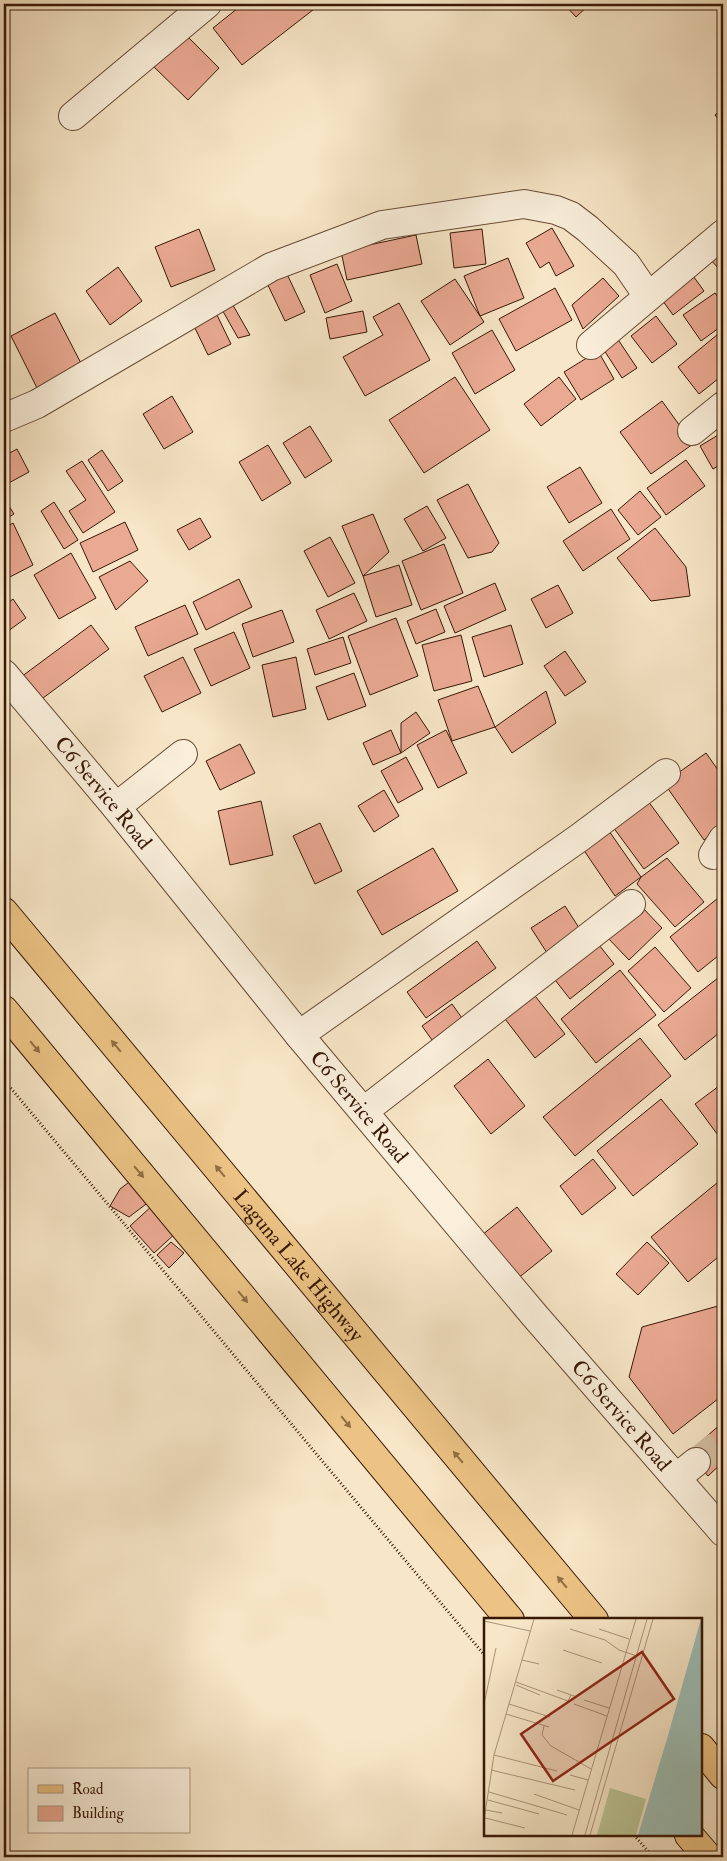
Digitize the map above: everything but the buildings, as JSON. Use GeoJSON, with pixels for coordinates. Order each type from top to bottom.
{"type":"FeatureCollection","features":[{"type":"Feature","properties":{"kind":"main road","name":"Laguna Lake Highway"},"geometry":{"type":"LineString","coordinates":[[4,912],[592,1618]]}},
{"type":"Feature","properties":{"kind":"main road"},"geometry":{"type":"LineString","coordinates":[[4,1010],[508,1618]]}},
{"type":"Feature","properties":{"kind":"main road"},"geometry":{"type":"LineString","coordinates":[[702,1749],[723,1775]]}},
{"type":"Feature","properties":{"kind":"main road"},"geometry":{"type":"LineString","coordinates":[[690,1836],[708,1857]]}},
{"type":"Feature","properties":{"kind":"street"},"geometry":{"type":"LineString","coordinates":[[73,116],[207,4]]}},
{"type":"Feature","properties":{"kind":"street"},"geometry":{"type":"LineString","coordinates":[[4,418],[37,404],[271,267],[382,225],[524,204],[556,210],[571,216],[588,228],[626,264],[648,296]]}},
{"type":"Feature","properties":{"kind":"street"},"geometry":{"type":"LineString","coordinates":[[591,344],[723,234]]}},
{"type":"Feature","properties":{"kind":"street"},"geometry":{"type":"LineString","coordinates":[[692,431],[723,406]]}},
{"type":"Feature","properties":{"kind":"street","name":"C6 Service Road"},"geometry":{"type":"LineString","coordinates":[[4,674],[116,807],[299,1035],[535,1316],[686,1470],[723,1532]]}},
{"type":"Feature","properties":{"kind":"street"},"geometry":{"type":"LineString","coordinates":[[116,807],[183,754]]}},
{"type":"Feature","properties":{"kind":"street"},"geometry":{"type":"LineString","coordinates":[[299,1035],[579,838],[666,773]]}},
{"type":"Feature","properties":{"kind":"street"},"geometry":{"type":"LineString","coordinates":[[364,1111],[632,904]]}},
{"type":"Feature","properties":{"kind":"path"},"geometry":{"type":"LineString","coordinates":[[4,1080],[484,1655]]}},
{"type":"Feature","properties":{"kind":"path"},"geometry":{"type":"LineString","coordinates":[[635,1836],[653,1857]]}},
{"type":"Feature","properties":{"kind":"tunnel"},"geometry":{"type":"LineString","coordinates":[[696,1462],[723,1441]]}}]}
